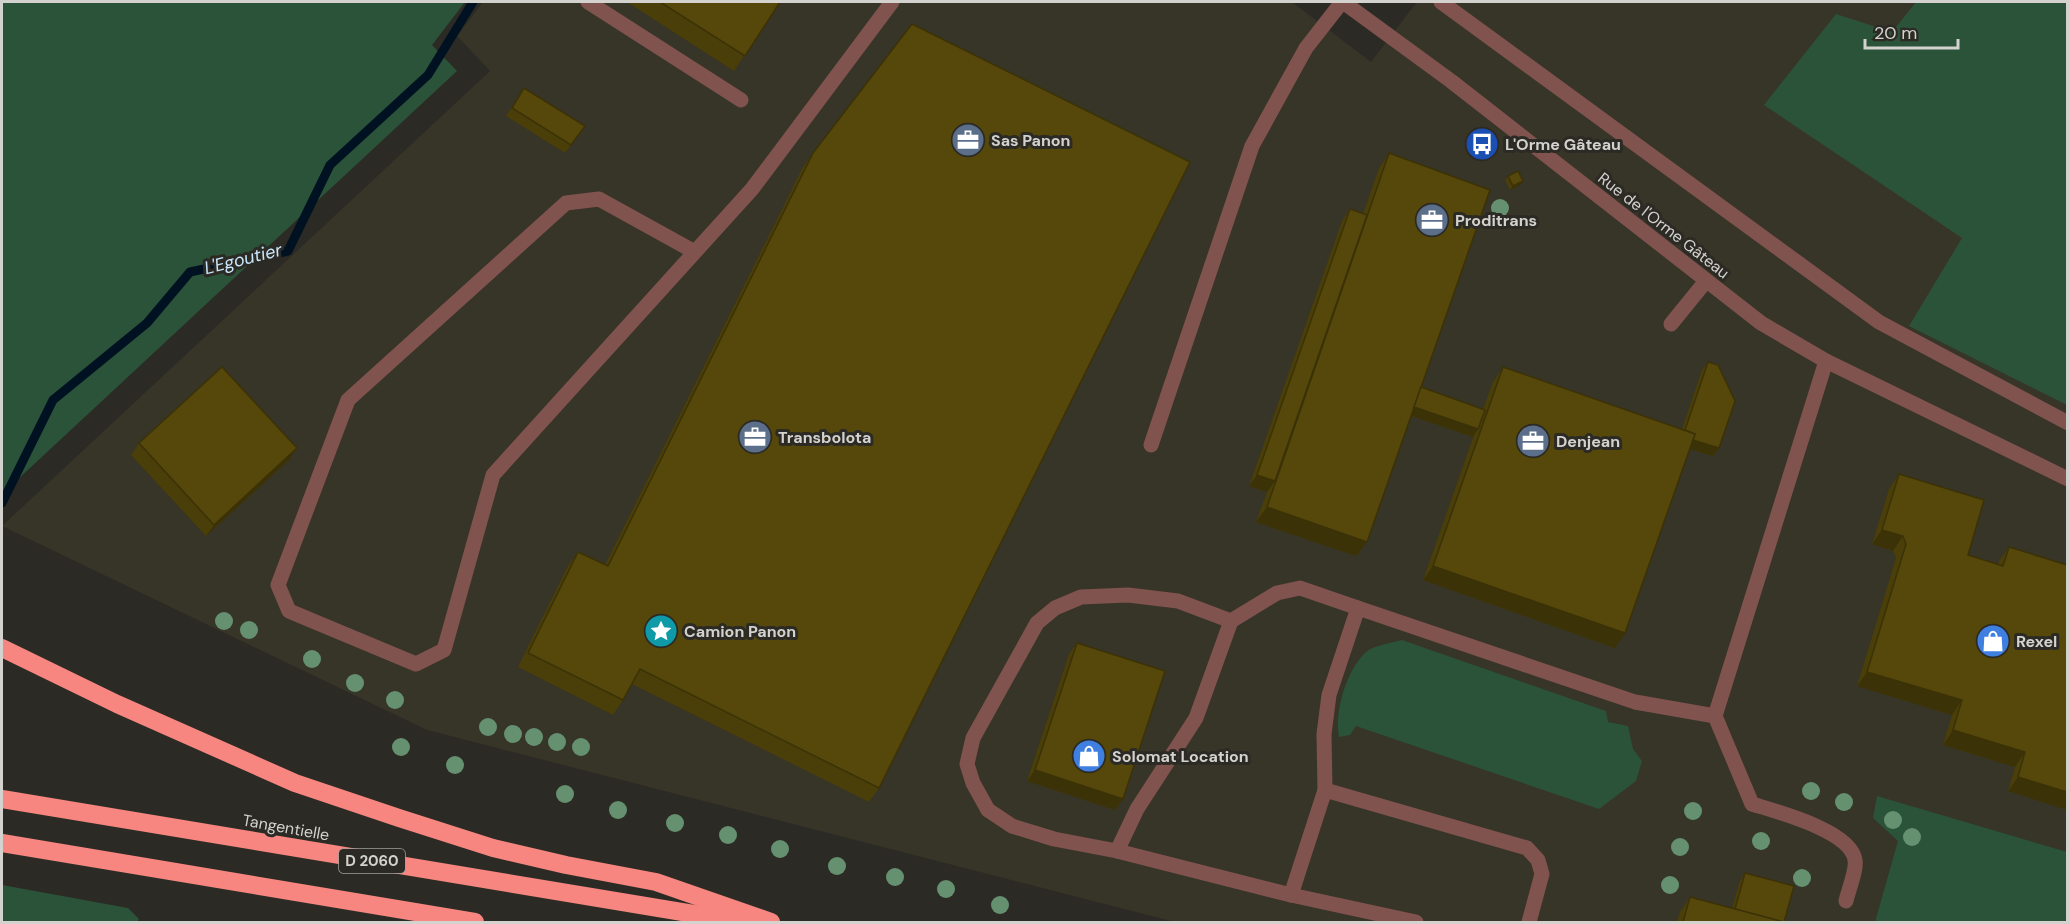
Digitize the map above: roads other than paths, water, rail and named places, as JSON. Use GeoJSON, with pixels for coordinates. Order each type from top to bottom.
{"type":"FeatureCollection","features":[{"type":"Feature","properties":{"kind":"highway"},"geometry":{"type":"LineString","coordinates":[[2,648],[117,704],[295,783],[493,848],[656,882],[771,922]]}},
{"type":"Feature","properties":{"kind":"highway","name":"Tangentielle"},"geometry":{"type":"LineString","coordinates":[[2,799],[742,922]]}},
{"type":"Feature","properties":{"kind":"highway"},"geometry":{"type":"LineString","coordinates":[[2,843],[475,922]]}},
{"type":"Feature","properties":{"kind":"street"},"geometry":{"type":"LineString","coordinates":[[588,2],[741,100]]}},
{"type":"Feature","properties":{"kind":"street"},"geometry":{"type":"LineString","coordinates":[[695,252],[599,199],[566,203],[348,400],[278,585],[289,611],[416,664],[444,650],[493,475],[695,252],[752,189],[892,2]]}},
{"type":"Feature","properties":{"kind":"street"},"geometry":{"type":"LineString","coordinates":[[1151,445],[1252,146],[1306,48],[1342,2]]}},
{"type":"Feature","properties":{"kind":"street","name":"Rue de l'Orme Gâteau"},"geometry":{"type":"LineString","coordinates":[[1342,2],[1451,81],[1761,323],[1826,361],[2067,479]]}},
{"type":"Feature","properties":{"kind":"street"},"geometry":{"type":"LineString","coordinates":[[1441,2],[1879,322],[2067,423]]}},
{"type":"Feature","properties":{"kind":"street"},"geometry":{"type":"LineString","coordinates":[[1671,324],[1706,281]]}},
{"type":"Feature","properties":{"kind":"street"},"geometry":{"type":"LineString","coordinates":[[1826,361],[1715,716],[1752,804],[1796,817],[1836,837],[1851,849],[1856,862],[1846,901]]}},
{"type":"Feature","properties":{"kind":"street"},"geometry":{"type":"LineString","coordinates":[[1117,850],[1137,808],[1196,718],[1231,621],[1277,593],[1300,588],[1635,702],[1715,716]]}},
{"type":"Feature","properties":{"kind":"street"},"geometry":{"type":"LineString","coordinates":[[1231,621],[1178,601],[1128,595],[1081,597],[1055,608],[1037,623],[973,738],[967,764],[973,783],[988,810],[1012,826],[1054,839],[1117,850],[1291,895],[1416,922]]}},
{"type":"Feature","properties":{"kind":"street"},"geometry":{"type":"LineString","coordinates":[[1291,895],[1325,790],[1324,734],[1329,694],[1358,608]]}},
{"type":"Feature","properties":{"kind":"street"},"geometry":{"type":"LineString","coordinates":[[1325,790],[1527,848],[1538,860],[1542,874],[1529,922]]}},
{"type":"Feature","properties":{"kind":"waterway","name":"L'Egoutier"},"geometry":{"type":"LineString","coordinates":[[2,503],[53,400],[147,323],[190,272],[288,251],[330,165],[428,75],[473,2]]}},
{"type":"Feature","properties":{"kind":"place","name":"Sas Panon"},"geometry":{"type":"Point","coordinates":[968,140]}},
{"type":"Feature","properties":{"kind":"place","name":"L'Orme Gâteau"},"geometry":{"type":"Point","coordinates":[1482,144]}},
{"type":"Feature","properties":{"kind":"place","name":"Proditrans"},"geometry":{"type":"Point","coordinates":[1432,220]}},
{"type":"Feature","properties":{"kind":"place","name":"Transbolota"},"geometry":{"type":"Point","coordinates":[755,437]}},
{"type":"Feature","properties":{"kind":"place","name":"Denjean"},"geometry":{"type":"Point","coordinates":[1533,441]}},
{"type":"Feature","properties":{"kind":"place","name":"Camion Panon"},"geometry":{"type":"Point","coordinates":[661,631]}},
{"type":"Feature","properties":{"kind":"place","name":"Rexel"},"geometry":{"type":"Point","coordinates":[1993,641]}},
{"type":"Feature","properties":{"kind":"place","name":"Solomat Location"},"geometry":{"type":"Point","coordinates":[1089,756]}}]}
